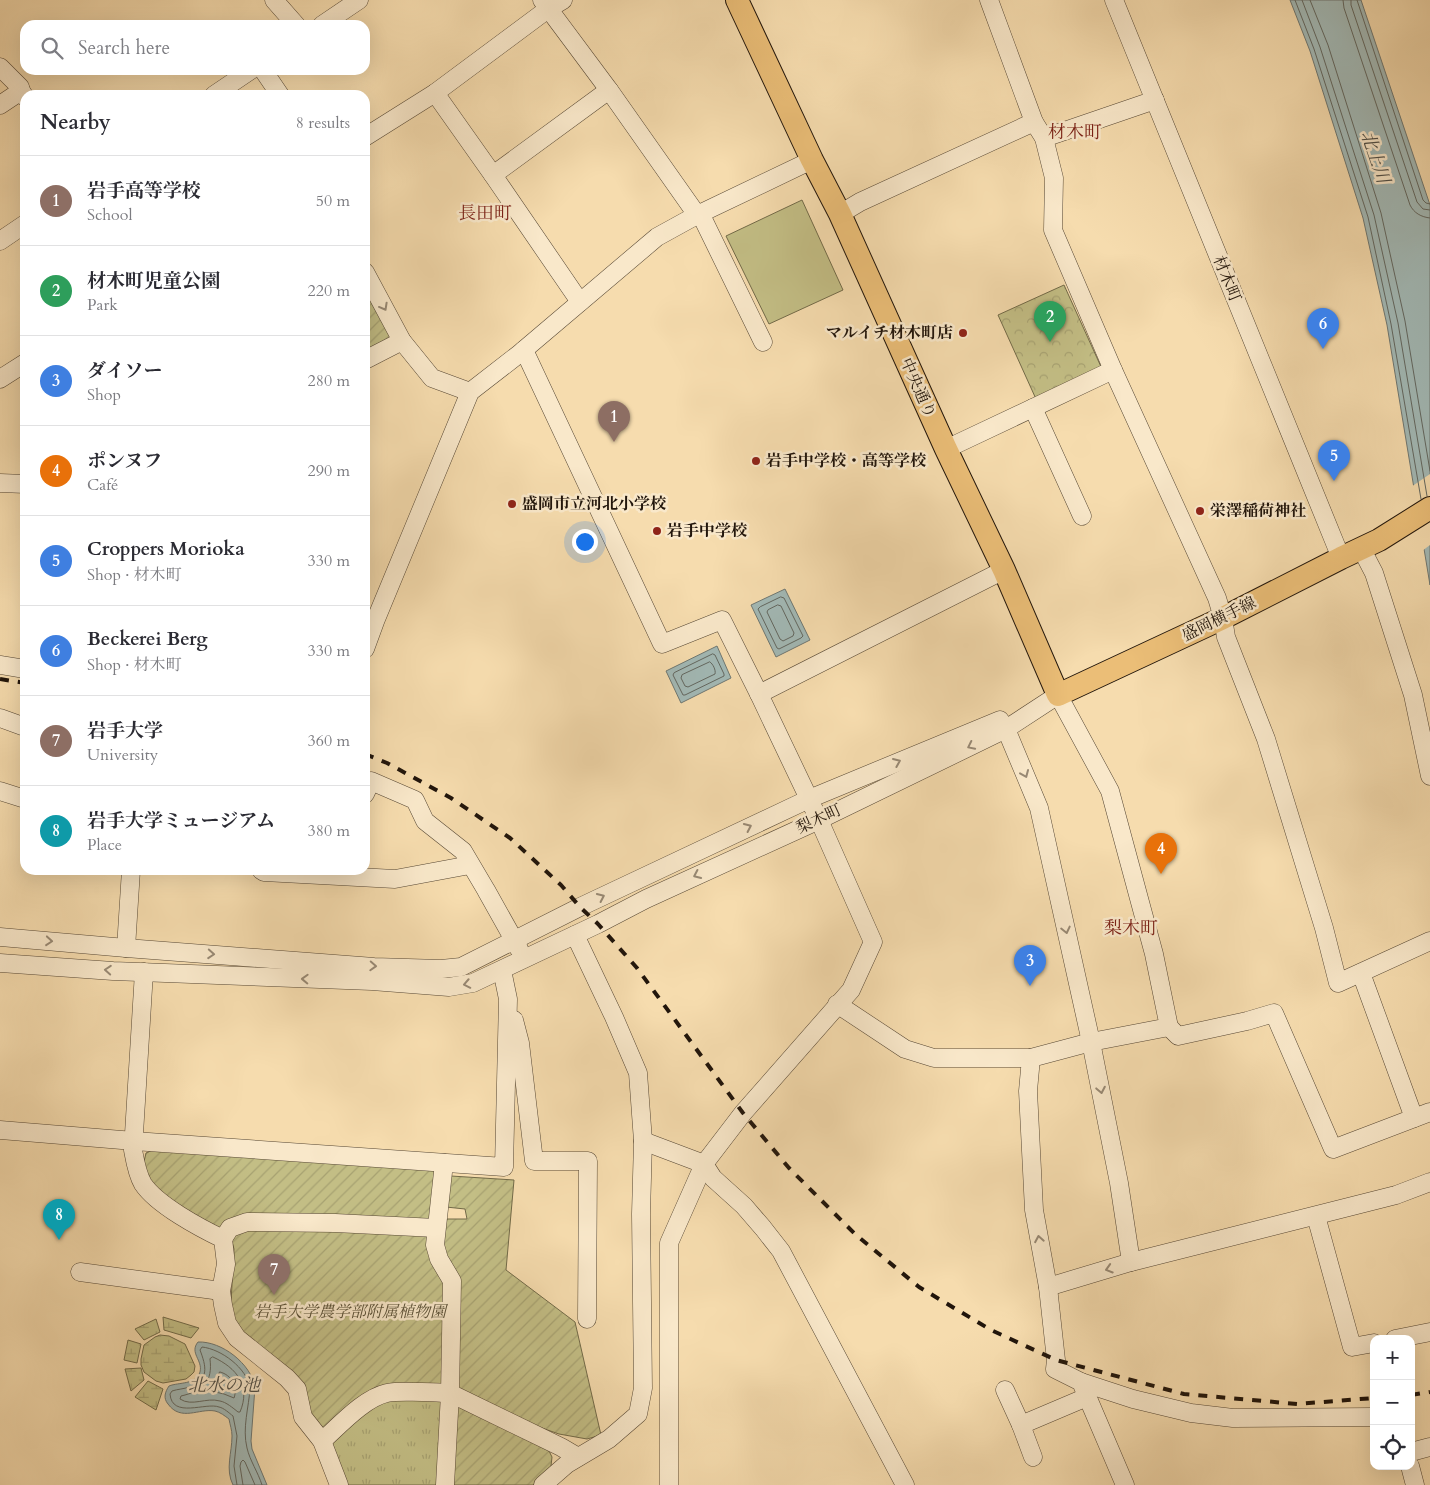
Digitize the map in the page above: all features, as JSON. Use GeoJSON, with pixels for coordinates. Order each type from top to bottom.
{"type":"FeatureCollection","features":[{"type":"Feature","properties":{"kind":"main road","name":"中央通り"},"geometry":{"type":"LineString","coordinates":[[737,0],[812,160],[840,214],[946,449],[1004,570],[1058,695]]}},
{"type":"Feature","properties":{"kind":"main road","name":"盛岡横手線"},"geometry":{"type":"LineString","coordinates":[[1058,695],[1223,618],[1370,544],[1430,508]]}},
{"type":"Feature","properties":{"kind":"street"},"geometry":{"type":"LineString","coordinates":[[274,0],[292,20]]}},
{"type":"Feature","properties":{"kind":"street"},"geometry":{"type":"LineString","coordinates":[[329,20],[359,0]]}},
{"type":"Feature","properties":{"kind":"street"},"geometry":{"type":"LineString","coordinates":[[989,0],[1034,122],[1044,138],[1054,178],[1053,230],[1113,370],[1213,589],[1223,618],[1226,637],[1269,749],[1324,928],[1338,983],[1430,941]]}},
{"type":"Feature","properties":{"kind":"street","name":"材木町"},"geometry":{"type":"LineString","coordinates":[[1114,0],[1341,558]]}},
{"type":"Feature","properties":{"kind":"street"},"geometry":{"type":"LineString","coordinates":[[370,134],[435,93],[551,3],[609,90],[699,214],[763,342]]}},
{"type":"Feature","properties":{"kind":"street"},"geometry":{"type":"LineString","coordinates":[[0,67],[21,90]]}},
{"type":"Feature","properties":{"kind":"street"},"geometry":{"type":"LineString","coordinates":[[221,90],[244,75]]}},
{"type":"Feature","properties":{"kind":"street"},"geometry":{"type":"LineString","coordinates":[[267,75],[277,90]]}},
{"type":"Feature","properties":{"kind":"street"},"geometry":{"type":"LineString","coordinates":[[493,175],[609,90]]}},
{"type":"Feature","properties":{"kind":"street"},"geometry":{"type":"LineString","coordinates":[[435,93],[580,302]]}},
{"type":"Feature","properties":{"kind":"street"},"geometry":{"type":"LineString","coordinates":[[0,105],[20,95]]}},
{"type":"Feature","properties":{"kind":"street"},"geometry":{"type":"LineString","coordinates":[[1044,138],[1155,100]]}},
{"type":"Feature","properties":{"kind":"street"},"geometry":{"type":"LineString","coordinates":[[840,214],[860,202],[1034,122]]}},
{"type":"Feature","properties":{"kind":"street"},"geometry":{"type":"LineString","coordinates":[[370,618],[470,392],[524,350],[657,236],[812,160]]}},
{"type":"Feature","properties":{"kind":"street"},"geometry":{"type":"LineString","coordinates":[[0,241],[20,227]]}},
{"type":"Feature","properties":{"kind":"street"},"geometry":{"type":"LineString","coordinates":[[370,281],[402,341],[432,378],[470,392]]}},
{"type":"Feature","properties":{"kind":"street"},"geometry":{"type":"LineString","coordinates":[[370,357],[402,341]]}},
{"type":"Feature","properties":{"kind":"street"},"geometry":{"type":"LineString","coordinates":[[524,350],[662,644],[722,620],[819,820],[873,942],[851,990],[743,1113],[704,1164],[669,1243],[669,1485]]}},
{"type":"Feature","properties":{"kind":"street"},"geometry":{"type":"LineString","coordinates":[[0,379],[20,366]]}},
{"type":"Feature","properties":{"kind":"street"},"geometry":{"type":"LineString","coordinates":[[946,449],[1113,370]]}},
{"type":"Feature","properties":{"kind":"street"},"geometry":{"type":"LineString","coordinates":[[1033,408],[1082,516]]}},
{"type":"Feature","properties":{"kind":"street"},"geometry":{"type":"LineString","coordinates":[[0,483],[20,484]]}},
{"type":"Feature","properties":{"kind":"street"},"geometry":{"type":"LineString","coordinates":[[1370,544],[1374,573],[1413,695],[1430,776]]}},
{"type":"Feature","properties":{"kind":"street"},"geometry":{"type":"LineString","coordinates":[[758,694],[1004,570]]}},
{"type":"Feature","properties":{"kind":"street"},"geometry":{"type":"LineString","coordinates":[[0,665],[20,668]]}},
{"type":"Feature","properties":{"kind":"street"},"geometry":{"type":"LineString","coordinates":[[0,937],[374,967],[441,969],[461,967],[580,907],[809,799],[1058,695],[1110,791],[1154,954],[1169,1027],[1178,1036],[1274,1013],[1334,1148],[1422,1115],[1361,972]]}},
{"type":"Feature","properties":{"kind":"street","name":"梨木町"},"geometry":{"type":"LineString","coordinates":[[0,963],[449,987],[473,983],[646,899],[819,820],[1006,729],[1058,695]]}},
{"type":"Feature","properties":{"kind":"street"},"geometry":{"type":"LineString","coordinates":[[0,718],[20,725]]}},
{"type":"Feature","properties":{"kind":"street"},"geometry":{"type":"LineString","coordinates":[[1006,729],[1039,808],[1120,1183],[1131,1262]]}},
{"type":"Feature","properties":{"kind":"street"},"geometry":{"type":"LineString","coordinates":[[370,783],[371,781],[415,800],[425,821],[463,851],[524,958]]}},
{"type":"Feature","properties":{"kind":"street"},"geometry":{"type":"LineString","coordinates":[[0,792],[20,798]]}},
{"type":"Feature","properties":{"kind":"street"},"geometry":{"type":"LineString","coordinates":[[320,875],[395,879],[470,864]]}},
{"type":"Feature","properties":{"kind":"street"},"geometry":{"type":"LineString","coordinates":[[126,948],[131,875]]}},
{"type":"Feature","properties":{"kind":"street"},"geometry":{"type":"LineString","coordinates":[[543,1485],[567,1464],[609,1439],[638,1414],[643,1388],[641,1214],[643,1141],[638,1073],[575,935]]}},
{"type":"Feature","properties":{"kind":"street"},"geometry":{"type":"LineString","coordinates":[[502,970],[520,1044],[534,1161],[588,1161],[587,1319]]}},
{"type":"Feature","properties":{"kind":"street"},"geometry":{"type":"LineString","coordinates":[[144,972],[133,1150],[136,1164],[142,1183],[166,1206],[223,1239]]}},
{"type":"Feature","properties":{"kind":"street"},"geometry":{"type":"LineString","coordinates":[[0,1130],[504,1167],[508,999]]}},
{"type":"Feature","properties":{"kind":"street"},"geometry":{"type":"LineString","coordinates":[[837,1004],[905,1049],[934,1058],[1030,1058],[1091,1042],[1169,1027]]}},
{"type":"Feature","properties":{"kind":"street"},"geometry":{"type":"LineString","coordinates":[[1030,1058],[1028,1091],[1034,1210],[1048,1287],[1056,1360],[1055,1369],[1084,1390],[1133,1398],[1191,1413],[1233,1418],[1370,1417]]}},
{"type":"Feature","properties":{"kind":"street"},"geometry":{"type":"LineString","coordinates":[[643,1141],[704,1164],[713,1178],[744,1206],[764,1228],[781,1251],[905,1485]]}},
{"type":"Feature","properties":{"kind":"street"},"geometry":{"type":"LineString","coordinates":[[444,1163],[435,1245],[439,1259],[452,1281],[450,1394],[445,1485]]}},
{"type":"Feature","properties":{"kind":"street"},"geometry":{"type":"LineString","coordinates":[[1048,1287],[1131,1262],[1396,1195],[1430,1182]]}},
{"type":"Feature","properties":{"kind":"street"},"geometry":{"type":"LineString","coordinates":[[1316,1216],[1352,1347],[1370,1344]]}},
{"type":"Feature","properties":{"kind":"street"},"geometry":{"type":"LineString","coordinates":[[335,1483],[322,1441],[303,1417],[296,1390],[287,1378],[237,1338],[227,1323],[221,1291],[226,1264],[223,1239],[230,1228],[247,1222],[335,1223],[436,1228]]}},
{"type":"Feature","properties":{"kind":"street"},"geometry":{"type":"LineString","coordinates":[[80,1272],[221,1291]]}},
{"type":"Feature","properties":{"kind":"street"},"geometry":{"type":"LineString","coordinates":[[1415,1335],[1430,1332]]}},
{"type":"Feature","properties":{"kind":"street"},"geometry":{"type":"LineString","coordinates":[[1004,1390],[1021,1424],[1033,1457]]}},
{"type":"Feature","properties":{"kind":"street"},"geometry":{"type":"LineString","coordinates":[[1021,1424],[1084,1390]]}},
{"type":"Feature","properties":{"kind":"street"},"geometry":{"type":"LineString","coordinates":[[1084,1390],[1125,1485]]}},
{"type":"Feature","properties":{"kind":"street"},"geometry":{"type":"LineString","coordinates":[[322,1441],[354,1413],[385,1393],[400,1391],[450,1394],[578,1457]]}},
{"type":"Feature","properties":{"kind":"street"},"geometry":{"type":"LineString","coordinates":[[1415,1451],[1430,1447]]}},
{"type":"Feature","properties":{"kind":"street"},"geometry":{"type":"LineString","coordinates":[[1411,1470],[1415,1485]]}},
{"type":"Feature","properties":{"kind":"green space"},"geometry":{"type":"Polygon","coordinates":[[[802,200],[843,290],[769,324],[726,236],[802,200]]]}},
{"type":"Feature","properties":{"kind":"green space"},"geometry":{"type":"Polygon","coordinates":[[[1064,285],[1102,369],[1036,399],[998,315],[1064,285]]]}},
{"type":"Feature","properties":{"kind":"green space"},"geometry":{"type":"Polygon","coordinates":[[[370,294],[393,336],[370,350],[370,294]]]}},
{"type":"Feature","properties":{"kind":"green space"},"geometry":{"type":"Polygon","coordinates":[[[155,1149],[435,1170],[431,1224],[222,1231],[160,1195],[150,1182],[143,1166],[146,1153],[155,1149]]]}},
{"type":"Feature","properties":{"kind":"green space"},"geometry":{"type":"Polygon","coordinates":[[[451,1176],[514,1180],[506,1270],[575,1322],[601,1435],[587,1439],[559,1434],[539,1427],[454,1386],[442,1238],[447,1219],[467,1219],[465,1209],[446,1207],[451,1176]]]}},
{"type":"Feature","properties":{"kind":"green space","name":"岩手大学農学部附属植物園"},"geometry":{"type":"Polygon","coordinates":[[[248,1227],[428,1233],[446,1284],[443,1385],[388,1385],[324,1429],[233,1320],[231,1302],[234,1249],[232,1242],[235,1233],[248,1227]]]}},
{"type":"Feature","properties":{"kind":"green space"},"geometry":{"type":"Polygon","coordinates":[[[163,1317],[199,1328],[191,1338],[164,1330],[163,1317]]]}},
{"type":"Feature","properties":{"kind":"green space"},"geometry":{"type":"Polygon","coordinates":[[[156,1319],[160,1332],[144,1340],[135,1329],[156,1319]]]}},
{"type":"Feature","properties":{"kind":"green space"},"geometry":{"type":"Polygon","coordinates":[[[160,1335],[169,1336],[185,1344],[195,1366],[194,1372],[186,1379],[163,1383],[156,1381],[144,1372],[141,1359],[144,1345],[160,1335]]]}},
{"type":"Feature","properties":{"kind":"green space"},"geometry":{"type":"Polygon","coordinates":[[[128,1340],[141,1344],[137,1363],[124,1360],[128,1340]]]}},
{"type":"Feature","properties":{"kind":"green space"},"geometry":{"type":"Polygon","coordinates":[[[141,1368],[144,1380],[131,1391],[125,1369],[141,1368]]]}},
{"type":"Feature","properties":{"kind":"green space"},"geometry":{"type":"Polygon","coordinates":[[[148,1381],[163,1389],[156,1410],[135,1397],[148,1381]]]}},
{"type":"Feature","properties":{"kind":"green space"},"geometry":{"type":"Polygon","coordinates":[[[444,1398],[441,1485],[347,1485],[331,1444],[352,1422],[386,1399],[444,1398]]]}},
{"type":"Feature","properties":{"kind":"green space"},"geometry":{"type":"Polygon","coordinates":[[[456,1403],[540,1444],[549,1451],[552,1457],[551,1466],[547,1474],[533,1485],[450,1485],[456,1403]]]}},
{"type":"Feature","properties":{"kind":"water","name":"北上川"},"geometry":{"type":"Polygon","coordinates":[[[1290,0],[1361,0],[1430,205],[1430,585],[1387,325],[1363,218],[1310,51],[1290,0]]]}},
{"type":"Feature","properties":{"kind":"water"},"geometry":{"type":"Polygon","coordinates":[[[785,589],[810,640],[776,657],[751,605],[785,589]]]}},
{"type":"Feature","properties":{"kind":"water"},"geometry":{"type":"Polygon","coordinates":[[[717,646],[731,678],[681,703],[666,671],[717,646]]]}},
{"type":"Feature","properties":{"kind":"water","name":"北水の池"},"geometry":{"type":"Polygon","coordinates":[[[198,1342],[216,1345],[226,1350],[242,1362],[252,1378],[255,1387],[252,1449],[267,1485],[233,1485],[229,1473],[232,1436],[229,1419],[215,1411],[179,1412],[173,1409],[165,1400],[166,1390],[169,1386],[191,1381],[198,1376],[200,1364],[195,1350],[198,1342]]]}},
{"type":"Feature","properties":{"kind":"pier"},"geometry":{"type":"Polygon","coordinates":[[[1430,474],[1430,545],[1422,551],[1411,487],[1430,474]]]}},
{"type":"Feature","properties":{"kind":"railway"},"geometry":{"type":"LineString","coordinates":[[0,679],[20,682]]}},
{"type":"Feature","properties":{"kind":"railway"},"geometry":{"type":"LineString","coordinates":[[370,756],[387,763],[451,798],[510,838],[561,885],[637,968],[743,1113],[789,1168],[855,1234],[919,1287],[991,1330],[1056,1360],[1184,1394],[1297,1404],[1370,1398]]}},
{"type":"Feature","properties":{"kind":"railway"},"geometry":{"type":"LineString","coordinates":[[1415,1394],[1430,1392]]}},
{"type":"Feature","properties":{"kind":"place","name":"マルイチ材木町店"},"geometry":{"type":"Point","coordinates":[963,333]}},
{"type":"Feature","properties":{"kind":"place","name":"材木町児童公園"},"geometry":{"type":"Point","coordinates":[1050,342]}},
{"type":"Feature","properties":{"kind":"place","name":"Beckerei Berg"},"geometry":{"type":"Point","coordinates":[1323,349]}},
{"type":"Feature","properties":{"kind":"place","name":"岩手高等学校"},"geometry":{"type":"Point","coordinates":[614,442]}},
{"type":"Feature","properties":{"kind":"place","name":"岩手中学校・高等学校"},"geometry":{"type":"Point","coordinates":[756,461]}},
{"type":"Feature","properties":{"kind":"place","name":"Croppers Morioka"},"geometry":{"type":"Point","coordinates":[1334,481]}},
{"type":"Feature","properties":{"kind":"place","name":"盛岡市立河北小学校"},"geometry":{"type":"Point","coordinates":[512,504]}},
{"type":"Feature","properties":{"kind":"place","name":"栄澤稲荷神社"},"geometry":{"type":"Point","coordinates":[1200,511]}},
{"type":"Feature","properties":{"kind":"place","name":"岩手中学校"},"geometry":{"type":"Point","coordinates":[657,531]}},
{"type":"Feature","properties":{"kind":"place","name":"ポンヌフ"},"geometry":{"type":"Point","coordinates":[1161,874]}},
{"type":"Feature","properties":{"kind":"place","name":"ダイソー"},"geometry":{"type":"Point","coordinates":[1030,986]}},
{"type":"Feature","properties":{"kind":"place","name":"岩手大学ミュージアム"},"geometry":{"type":"Point","coordinates":[59,1240]}},
{"type":"Feature","properties":{"kind":"place","name":"岩手大学"},"geometry":{"type":"Point","coordinates":[274,1295]}},
{"type":"Feature","properties":{"kind":"district","name":"材木町"},"geometry":{"type":"Point","coordinates":[1075,132]}},
{"type":"Feature","properties":{"kind":"district","name":"長田町"},"geometry":{"type":"Point","coordinates":[485,213]}},
{"type":"Feature","properties":{"kind":"district","name":"梨木町"},"geometry":{"type":"Point","coordinates":[1131,928]}}]}
